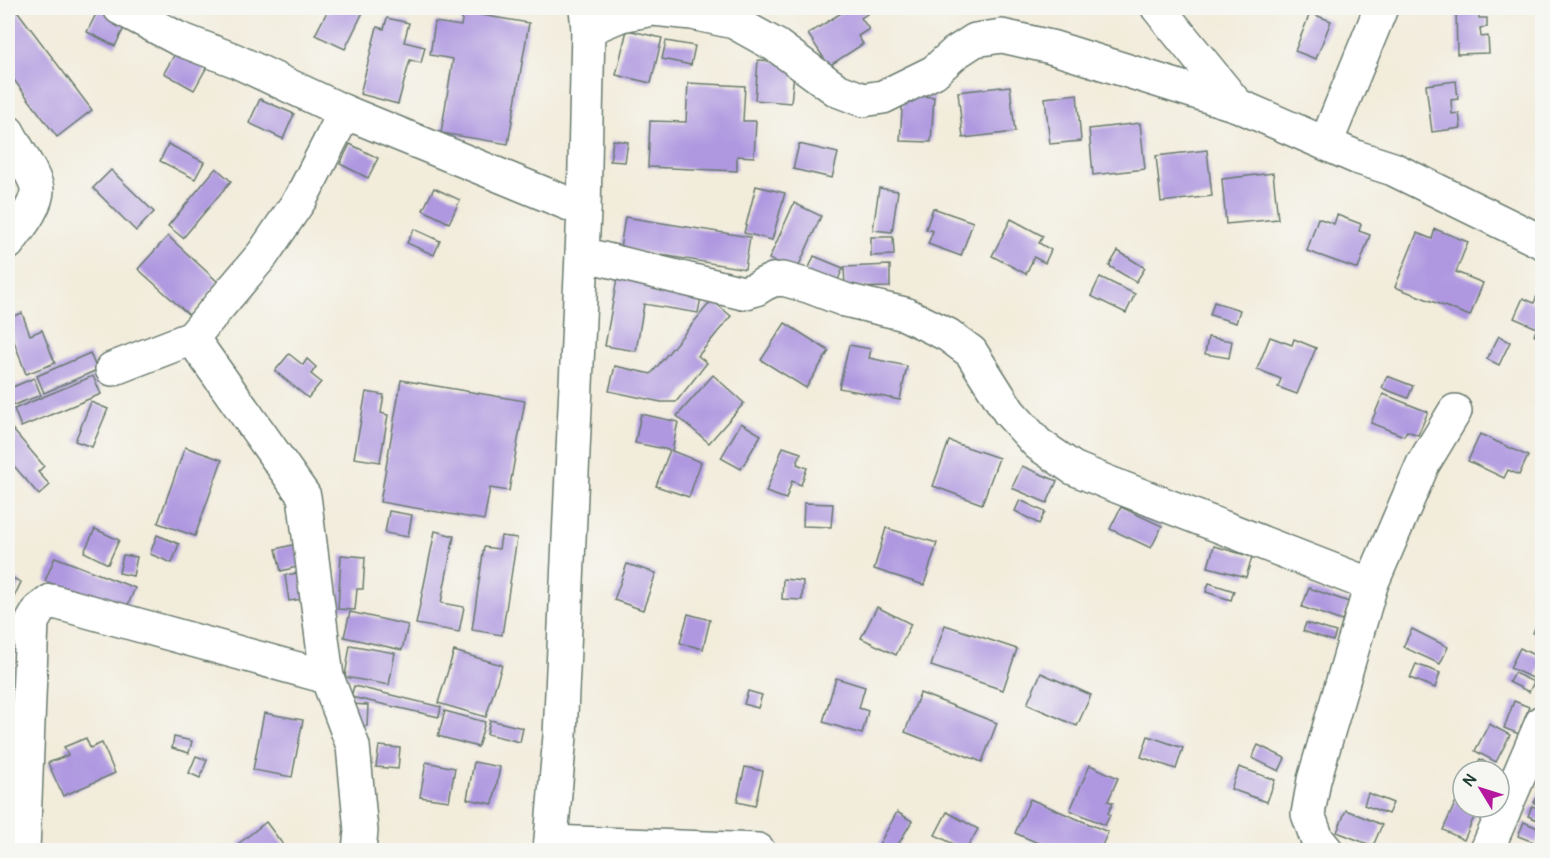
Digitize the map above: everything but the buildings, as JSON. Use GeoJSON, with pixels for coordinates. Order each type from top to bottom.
{"type":"FeatureCollection","features":[{"type":"Feature","properties":{"kind":"street"},"geometry":{"type":"LineString","coordinates":[[120,8],[177,38],[234,60],[345,112],[584,210]]}},
{"type":"Feature","properties":{"kind":"street"},"geometry":{"type":"LineString","coordinates":[[1158,8],[1237,105]]}},
{"type":"Feature","properties":{"kind":"street"},"geometry":{"type":"LineString","coordinates":[[1326,143],[1381,8]]}},
{"type":"Feature","properties":{"kind":"street"},"geometry":{"type":"LineString","coordinates":[[758,850],[551,847],[560,736],[584,210],[587,18],[653,9],[692,13],[734,22],[777,46],[837,90],[863,100],[884,97],[934,72],[955,52],[975,40],[1002,36],[1051,47],[1237,105],[1356,157],[1393,169],[1540,234]]}},
{"type":"Feature","properties":{"kind":"street"},"geometry":{"type":"LineString","coordinates":[[112,369],[192,339],[263,254],[301,198],[345,112]]}},
{"type":"Feature","properties":{"kind":"street"},"geometry":{"type":"LineString","coordinates":[[8,132],[31,173],[37,189],[34,202],[21,226],[8,243]]}},
{"type":"Feature","properties":{"kind":"street"},"geometry":{"type":"LineString","coordinates":[[582,254],[743,293],[773,280],[783,279],[845,300],[905,314],[948,335],[970,352],[1009,412],[1038,444],[1073,468],[1371,585]]}},
{"type":"Feature","properties":{"kind":"street"},"geometry":{"type":"LineString","coordinates":[[192,339],[304,496],[327,677],[353,746],[361,831],[359,850]]}},
{"type":"Feature","properties":{"kind":"street"},"geometry":{"type":"LineString","coordinates":[[1326,850],[1317,839],[1308,814],[1314,780],[1371,585],[1423,464],[1455,411]]}},
{"type":"Feature","properties":{"kind":"street"},"geometry":{"type":"LineString","coordinates":[[23,850],[32,622],[39,610],[51,601],[327,677]]}},
{"type":"Feature","properties":{"kind":"street"},"geometry":{"type":"LineString","coordinates":[[1486,850],[1542,722]]}}]}
